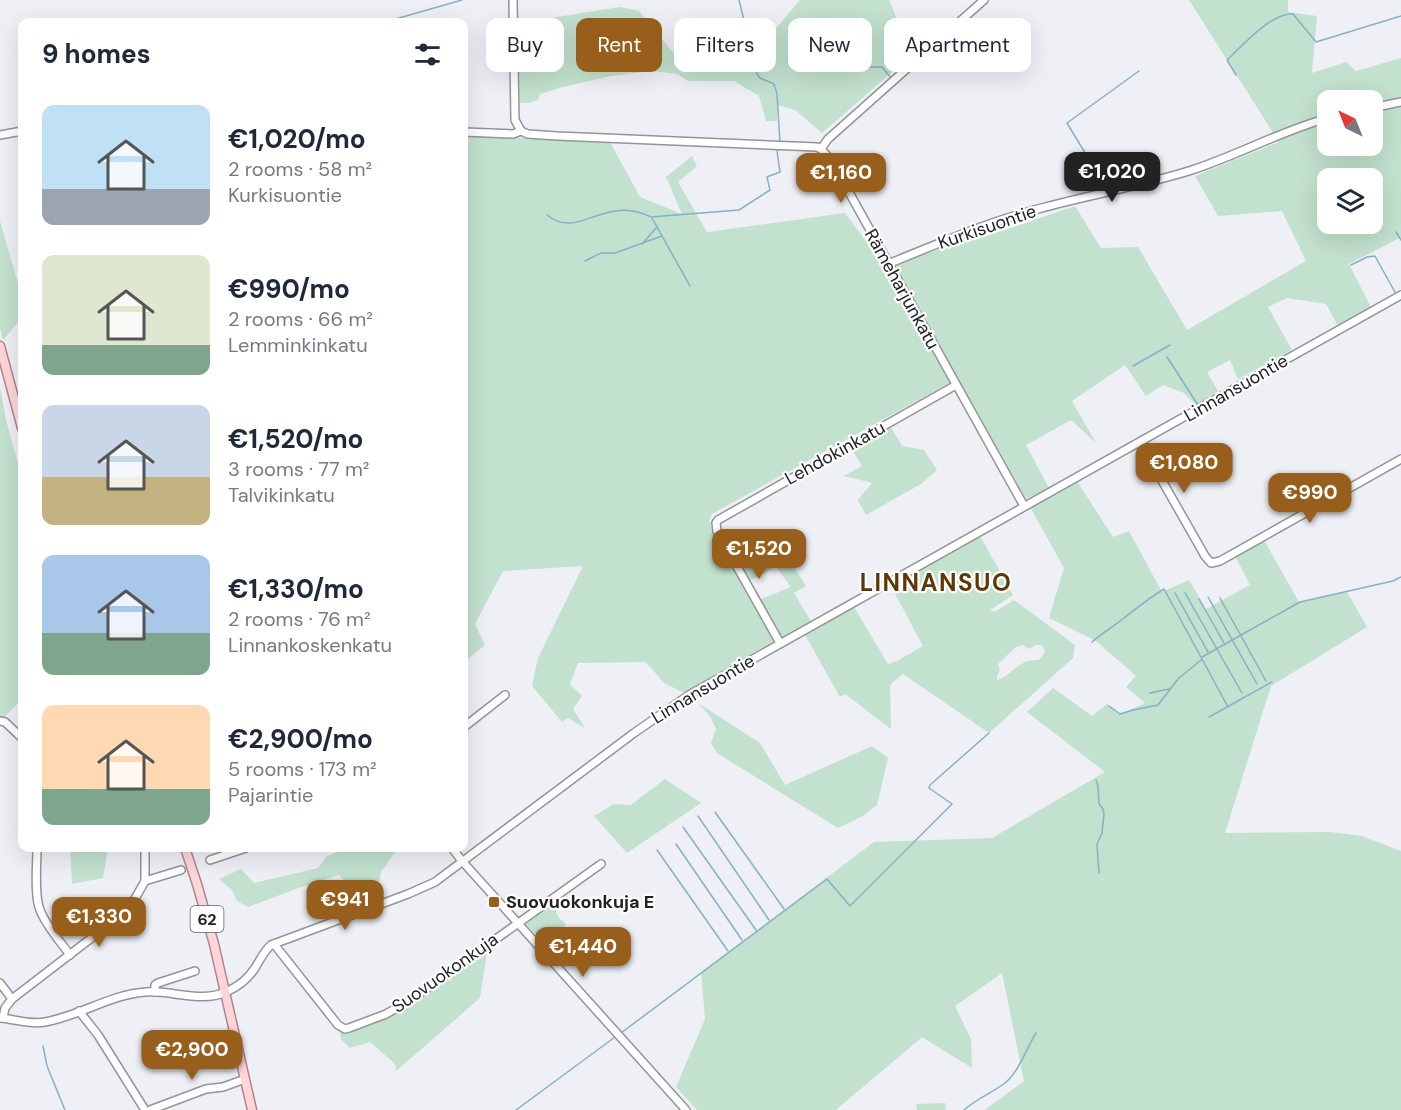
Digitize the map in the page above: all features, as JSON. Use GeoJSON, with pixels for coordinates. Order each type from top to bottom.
{"type":"FeatureCollection","features":[{"type":"Feature","properties":{"kind":"main road"},"geometry":{"type":"LineString","coordinates":[[0,346],[18,413]]}},
{"type":"Feature","properties":{"kind":"main road","name":"62"},"geometry":{"type":"LineString","coordinates":[[186,852],[206,914],[252,1110]]}},
{"type":"Feature","properties":{"kind":"street"},"geometry":{"type":"LineString","coordinates":[[513,0],[515,120],[521,131],[528,134],[557,136],[817,147],[821,149],[828,139],[984,0]]}},
{"type":"Feature","properties":{"kind":"street"},"geometry":{"type":"LineString","coordinates":[[1383,106],[1401,102]]}},
{"type":"Feature","properties":{"kind":"street","name":"Kurkisuontie"},"geometry":{"type":"LineString","coordinates":[[888,264],[970,231],[1036,209],[1191,170],[1317,122]]}},
{"type":"Feature","properties":{"kind":"street"},"geometry":{"type":"LineString","coordinates":[[468,132],[513,134],[521,131]]}},
{"type":"Feature","properties":{"kind":"street"},"geometry":{"type":"LineString","coordinates":[[0,135],[18,132]]}},
{"type":"Feature","properties":{"kind":"street","name":"Rämeharjunkatu"},"geometry":{"type":"LineString","coordinates":[[821,149],[831,160],[1024,506]]}},
{"type":"Feature","properties":{"kind":"street","name":"Linnansuontie"},"geometry":{"type":"LineString","coordinates":[[2,1018],[36,1023],[51,1021],[126,995],[155,992],[207,996],[225,992],[245,980],[268,948],[274,944],[435,882],[652,720],[689,695],[1401,295]]}},
{"type":"Feature","properties":{"kind":"street","name":"Lehdokinkatu"},"geometry":{"type":"LineString","coordinates":[[780,643],[717,531],[716,523],[721,517],[956,385]]}},
{"type":"Feature","properties":{"kind":"street"},"geometry":{"type":"LineString","coordinates":[[1140,442],[1211,563],[1220,561],[1401,459]]}},
{"type":"Feature","properties":{"kind":"street"},"geometry":{"type":"LineString","coordinates":[[468,724],[505,695]]}},
{"type":"Feature","properties":{"kind":"street"},"geometry":{"type":"LineString","coordinates":[[0,722],[4,722],[18,734]]}},
{"type":"Feature","properties":{"kind":"street"},"geometry":{"type":"LineString","coordinates":[[37,852],[37,896],[40,911],[70,955]]}},
{"type":"Feature","properties":{"kind":"street"},"geometry":{"type":"LineString","coordinates":[[2,1018],[5,1008],[12,999],[111,924],[126,910],[145,881],[145,852]]}},
{"type":"Feature","properties":{"kind":"street"},"geometry":{"type":"LineString","coordinates":[[210,860],[234,852]]}},
{"type":"Feature","properties":{"kind":"street"},"geometry":{"type":"LineString","coordinates":[[455,852],[686,1110]]}},
{"type":"Feature","properties":{"kind":"street","name":"Suovuokonkuja"},"geometry":{"type":"LineString","coordinates":[[274,944],[333,1019],[345,1029],[377,1018],[403,1004],[601,864]]}},
{"type":"Feature","properties":{"kind":"street"},"geometry":{"type":"LineString","coordinates":[[145,881],[181,870]]}},
{"type":"Feature","properties":{"kind":"street"},"geometry":{"type":"LineString","coordinates":[[155,992],[155,985],[158,983],[195,971]]}},
{"type":"Feature","properties":{"kind":"street"},"geometry":{"type":"LineString","coordinates":[[0,983],[12,999]]}},
{"type":"Feature","properties":{"kind":"street"},"geometry":{"type":"LineString","coordinates":[[79,1011],[95,1030],[145,1110]]}},
{"type":"Feature","properties":{"kind":"street"},"geometry":{"type":"LineString","coordinates":[[150,1110],[206,1089],[245,1079]]}},
{"type":"Feature","properties":{"kind":"green space"},"geometry":{"type":"Polygon","coordinates":[[[800,0],[889,0],[897,18],[884,18],[884,72],[892,72],[822,133],[795,110],[777,105],[777,121],[766,121],[759,96],[734,81],[688,81],[677,74],[660,72],[662,39],[674,54],[674,72],[776,72],[776,28],[800,0]]]}},
{"type":"Feature","properties":{"kind":"green space"},"geometry":{"type":"Polygon","coordinates":[[[1189,0],[1288,0],[1288,12],[1317,16],[1312,73],[1346,62],[1356,71],[1401,58],[1401,237],[1349,264],[1371,307],[1338,326],[1326,304],[1287,298],[1268,307],[1292,350],[1238,379],[1230,360],[1207,372],[1218,391],[1196,405],[1184,393],[1163,385],[1146,396],[1125,365],[1072,401],[1096,443],[1071,420],[1026,445],[1049,488],[1026,499],[958,378],[712,514],[709,521],[719,542],[754,602],[791,587],[776,567],[749,581],[727,541],[778,538],[793,545],[789,559],[806,586],[794,593],[811,621],[684,693],[664,683],[646,662],[578,663],[570,684],[582,696],[573,709],[585,728],[568,718],[562,722],[532,686],[538,658],[583,566],[503,571],[475,624],[485,645],[468,659],[468,135],[610,142],[640,197],[682,214],[666,177],[692,156],[697,166],[678,182],[707,232],[845,213],[884,265],[990,235],[1075,206],[1101,248],[1138,247],[1187,330],[1306,261],[1282,211],[1218,216],[1195,176],[1279,142],[1189,0]]]}},
{"type":"Feature","properties":{"kind":"green space"},"geometry":{"type":"Polygon","coordinates":[[[620,7],[639,11],[645,18],[576,18],[576,72],[644,72],[611,76],[563,87],[540,94],[538,100],[530,103],[520,103],[519,72],[564,72],[564,18],[550,18],[620,7]]]}},
{"type":"Feature","properties":{"kind":"green space"},"geometry":{"type":"Polygon","coordinates":[[[0,221],[18,283],[18,323],[3,340],[0,329],[0,221]]]}},
{"type":"Feature","properties":{"kind":"green space"},"geometry":{"type":"Polygon","coordinates":[[[0,387],[18,464],[18,703],[2,719],[0,716],[0,387]]]}},
{"type":"Feature","properties":{"kind":"green space"},"geometry":{"type":"Polygon","coordinates":[[[890,426],[902,446],[924,450],[937,470],[921,484],[866,515],[858,500],[872,483],[844,476],[862,466],[851,448],[890,426]]]}},
{"type":"Feature","properties":{"kind":"green space"},"geometry":{"type":"Polygon","coordinates":[[[1077,481],[1113,537],[1129,531],[1162,592],[1189,580],[1206,609],[1250,585],[1235,556],[1264,540],[1299,602],[1347,592],[1367,627],[1271,686],[1225,833],[1330,832],[1362,836],[1401,851],[1401,1110],[985,1110],[1024,1081],[1002,973],[955,1006],[971,1039],[972,1068],[922,1037],[836,1110],[697,1110],[676,1087],[705,1019],[701,972],[874,842],[992,838],[1105,772],[1027,712],[1053,688],[1092,716],[1107,704],[1121,714],[1145,703],[1126,687],[1136,676],[1096,641],[1049,618],[1064,568],[1030,507],[1077,481]]]}},
{"type":"Feature","properties":{"kind":"green space"},"geometry":{"type":"Polygon","coordinates":[[[980,536],[1013,595],[990,610],[995,612],[1014,600],[1075,645],[1073,658],[989,733],[903,674],[907,670],[890,685],[891,729],[845,694],[840,697],[805,635],[854,607],[888,664],[897,661],[923,646],[891,586],[980,536]],[[1023,645],[1016,647],[998,664],[1000,670],[997,680],[1026,662],[1039,660],[1045,652],[1042,645],[1029,649],[1023,645]]]}},
{"type":"Feature","properties":{"kind":"green space"},"geometry":{"type":"Polygon","coordinates":[[[698,703],[760,743],[785,785],[872,746],[888,758],[877,805],[863,816],[838,828],[717,753],[711,743],[716,729],[710,716],[698,703]]]}},
{"type":"Feature","properties":{"kind":"green space"},"geometry":{"type":"Polygon","coordinates":[[[665,779],[701,803],[627,853],[594,816],[614,804],[631,805],[665,779]]]}},
{"type":"Feature","properties":{"kind":"green space"},"geometry":{"type":"Polygon","coordinates":[[[70,852],[107,852],[103,878],[72,884],[70,852]]]}},
{"type":"Feature","properties":{"kind":"green space"},"geometry":{"type":"Polygon","coordinates":[[[337,852],[395,852],[381,872],[378,892],[362,899],[339,875],[248,907],[237,901],[232,890],[219,879],[241,869],[254,883],[318,868],[327,856],[337,852]]]}},
{"type":"Feature","properties":{"kind":"green space"},"geometry":{"type":"Polygon","coordinates":[[[552,903],[559,918],[566,924],[547,946],[525,923],[552,903]]]}},
{"type":"Feature","properties":{"kind":"green space"},"geometry":{"type":"Polygon","coordinates":[[[484,951],[487,952],[480,998],[396,1071],[395,1064],[370,1042],[350,1048],[341,1039],[340,1032],[380,1020],[416,1000],[484,951]]]}},
{"type":"Feature","properties":{"kind":"green space"},"geometry":{"type":"Polygon","coordinates":[[[945,1103],[946,1110],[917,1110],[916,1104],[945,1103]]]}},
{"type":"Feature","properties":{"kind":"waterway"},"geometry":{"type":"LineString","coordinates":[[399,18],[462,0]]}},
{"type":"Feature","properties":{"kind":"waterway"},"geometry":{"type":"LineString","coordinates":[[739,0],[757,74],[760,78],[774,84],[777,94],[780,142]]}},
{"type":"Feature","properties":{"kind":"waterway"},"geometry":{"type":"LineString","coordinates":[[1236,75],[1227,60],[1258,31],[1276,18],[1293,14],[1316,42],[1401,16]]}},
{"type":"Feature","properties":{"kind":"waterway"},"geometry":{"type":"LineString","coordinates":[[872,67],[882,67],[891,78]]}},
{"type":"Feature","properties":{"kind":"waterway"},"geometry":{"type":"LineString","coordinates":[[1096,171],[1067,123],[1139,71]]}},
{"type":"Feature","properties":{"kind":"waterway"},"geometry":{"type":"LineString","coordinates":[[547,215],[563,223],[571,223],[621,210],[636,211],[651,217],[739,210],[770,190],[767,177],[780,172],[777,151],[780,149]]}},
{"type":"Feature","properties":{"kind":"waterway"},"geometry":{"type":"LineString","coordinates":[[652,218],[690,286]]}},
{"type":"Feature","properties":{"kind":"waterway"},"geometry":{"type":"LineString","coordinates":[[642,244],[657,227]]}},
{"type":"Feature","properties":{"kind":"waterway"},"geometry":{"type":"LineString","coordinates":[[1396,232],[1401,240]]}},
{"type":"Feature","properties":{"kind":"waterway"},"geometry":{"type":"LineString","coordinates":[[585,261],[601,253],[615,253],[662,236]]}},
{"type":"Feature","properties":{"kind":"waterway"},"geometry":{"type":"LineString","coordinates":[[1351,265],[1367,257],[1375,256],[1396,294],[1398,293]]}},
{"type":"Feature","properties":{"kind":"waterway"},"geometry":{"type":"LineString","coordinates":[[1133,366],[1170,345]]}},
{"type":"Feature","properties":{"kind":"waterway"},"geometry":{"type":"LineString","coordinates":[[1167,357],[1198,405]]}},
{"type":"Feature","properties":{"kind":"waterway"},"geometry":{"type":"LineString","coordinates":[[1202,657],[1300,602],[1393,581],[1401,577]]}},
{"type":"Feature","properties":{"kind":"waterway"},"geometry":{"type":"LineString","coordinates":[[1092,642],[1164,589],[1228,707]]}},
{"type":"Feature","properties":{"kind":"waterway"},"geometry":{"type":"LineString","coordinates":[[1175,593],[1208,652]]}},
{"type":"Feature","properties":{"kind":"waterway"},"geometry":{"type":"LineString","coordinates":[[1185,593],[1242,693]]}},
{"type":"Feature","properties":{"kind":"waterway"},"geometry":{"type":"LineString","coordinates":[[1208,597],[1257,684]]}},
{"type":"Feature","properties":{"kind":"waterway"},"geometry":{"type":"LineString","coordinates":[[1220,598],[1266,681]]}},
{"type":"Feature","properties":{"kind":"waterway"},"geometry":{"type":"LineString","coordinates":[[1199,599],[1224,643]]}},
{"type":"Feature","properties":{"kind":"waterway"},"geometry":{"type":"LineString","coordinates":[[1109,706],[1120,714],[1158,705],[1178,679],[1201,660]]}},
{"type":"Feature","properties":{"kind":"waterway"},"geometry":{"type":"LineString","coordinates":[[1209,717],[1272,682]]}},
{"type":"Feature","properties":{"kind":"waterway"},"geometry":{"type":"LineString","coordinates":[[1150,693],[1169,689]]}},
{"type":"Feature","properties":{"kind":"waterway"},"geometry":{"type":"LineString","coordinates":[[621,1033],[827,879],[850,906],[952,804],[929,788],[930,785],[989,733]]}},
{"type":"Feature","properties":{"kind":"waterway"},"geometry":{"type":"LineString","coordinates":[[1096,780],[1099,804],[1104,814],[1102,833],[1097,844],[1099,873]]}},
{"type":"Feature","properties":{"kind":"waterway"},"geometry":{"type":"LineString","coordinates":[[715,812],[784,909]]}},
{"type":"Feature","properties":{"kind":"waterway"},"geometry":{"type":"LineString","coordinates":[[698,816],[769,920]]}},
{"type":"Feature","properties":{"kind":"waterway"},"geometry":{"type":"LineString","coordinates":[[683,827],[756,930]]}},
{"type":"Feature","properties":{"kind":"waterway"},"geometry":{"type":"LineString","coordinates":[[676,844],[742,940]]}},
{"type":"Feature","properties":{"kind":"waterway"},"geometry":{"type":"LineString","coordinates":[[657,850],[728,951]]}},
{"type":"Feature","properties":{"kind":"waterway"},"geometry":{"type":"LineString","coordinates":[[964,1110],[1010,1078],[1036,1033]]}},
{"type":"Feature","properties":{"kind":"waterway"},"geometry":{"type":"LineString","coordinates":[[516,1110],[615,1037]]}},
{"type":"Feature","properties":{"kind":"waterway"},"geometry":{"type":"LineString","coordinates":[[43,1046],[47,1066],[65,1110]]}},
{"type":"Feature","properties":{"kind":"place","name":"Suovuokonkuja E"},"geometry":{"type":"Point","coordinates":[494,902]}},
{"type":"Feature","properties":{"kind":"district","name":"LINNANSUO"},"geometry":{"type":"Point","coordinates":[936,582]}}]}
